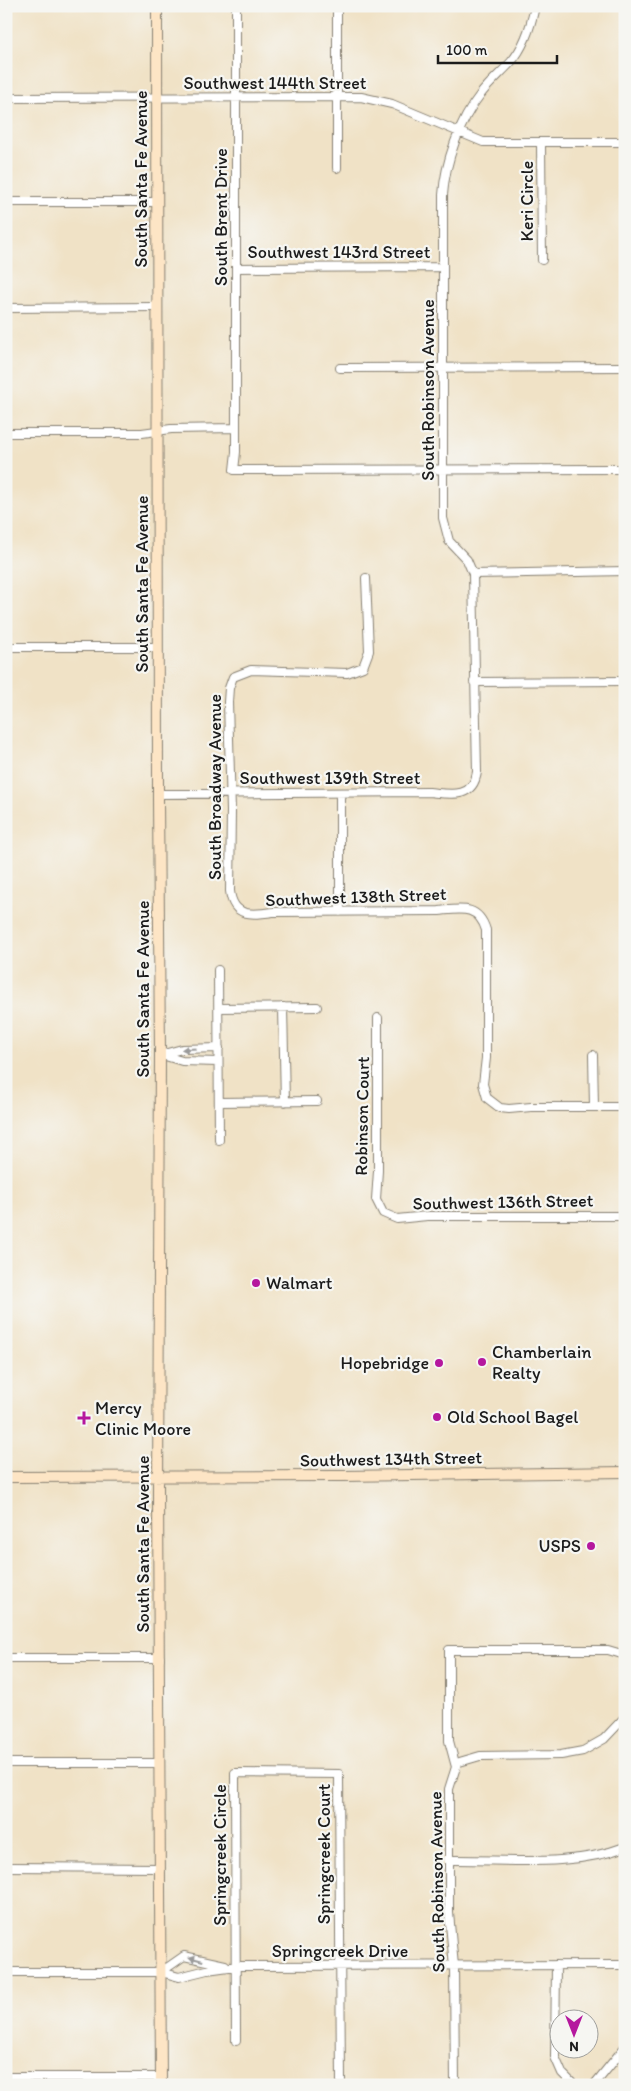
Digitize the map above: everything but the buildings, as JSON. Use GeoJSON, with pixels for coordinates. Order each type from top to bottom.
{"type":"FeatureCollection","features":[{"type":"Feature","properties":{"kind":"main road","name":"South Santa Fe Avenue"},"geometry":{"type":"LineString","coordinates":[[157,6],[160,1055],[158,1476],[161,2081]]}},
{"type":"Feature","properties":{"kind":"main road","name":"Southwest 134th Street"},"geometry":{"type":"LineString","coordinates":[[6,1477],[349,1476],[625,1472]]}},
{"type":"Feature","properties":{"kind":"street","name":"South Brent Drive"},"geometry":{"type":"LineString","coordinates":[[236,6],[236,428],[234,470],[443,470]]}},
{"type":"Feature","properties":{"kind":"street"},"geometry":{"type":"LineString","coordinates":[[337,6],[337,168]]}},
{"type":"Feature","properties":{"kind":"street","name":"South Robinson Avenue"},"geometry":{"type":"LineString","coordinates":[[473,574],[467,560],[449,541],[444,528],[444,186],[448,166],[469,112],[480,94],[520,50],[529,31],[534,6]]}},
{"type":"Feature","properties":{"kind":"street","name":"Southwest 144th Street"},"geometry":{"type":"LineString","coordinates":[[6,98],[361,97],[392,104],[483,142],[625,142]]}},
{"type":"Feature","properties":{"kind":"street","name":"Keri Circle"},"geometry":{"type":"LineString","coordinates":[[541,142],[542,260]]}},
{"type":"Feature","properties":{"kind":"street"},"geometry":{"type":"LineString","coordinates":[[6,202],[158,202]]}},
{"type":"Feature","properties":{"kind":"street","name":"Southwest 143rd Street"},"geometry":{"type":"LineString","coordinates":[[236,268],[443,267]]}},
{"type":"Feature","properties":{"kind":"street"},"geometry":{"type":"LineString","coordinates":[[6,308],[158,308]]}},
{"type":"Feature","properties":{"kind":"street"},"geometry":{"type":"LineString","coordinates":[[340,368],[625,368]]}},
{"type":"Feature","properties":{"kind":"street"},"geometry":{"type":"LineString","coordinates":[[6,433],[142,433],[172,429],[236,428]]}},
{"type":"Feature","properties":{"kind":"street"},"geometry":{"type":"LineString","coordinates":[[443,470],[625,469]]}},
{"type":"Feature","properties":{"kind":"street"},"geometry":{"type":"LineString","coordinates":[[625,571],[473,574],[474,682],[625,681]]}},
{"type":"Feature","properties":{"kind":"street","name":"South Broadway Avenue"},"geometry":{"type":"LineString","coordinates":[[237,908],[231,899],[230,892],[231,793],[228,695],[233,677],[251,670],[347,673],[363,667],[369,652],[366,578]]}},
{"type":"Feature","properties":{"kind":"street"},"geometry":{"type":"LineString","coordinates":[[6,647],[158,647]]}},
{"type":"Feature","properties":{"kind":"street","name":"Southwest 139th Street"},"geometry":{"type":"LineString","coordinates":[[158,794],[429,792],[461,794],[470,788],[477,772],[474,682]]}},
{"type":"Feature","properties":{"kind":"street"},"geometry":{"type":"LineString","coordinates":[[340,793],[340,912]]}},
{"type":"Feature","properties":{"kind":"street","name":"Southwest 138th Street"},"geometry":{"type":"LineString","coordinates":[[237,908],[254,915],[273,912],[439,911],[460,908],[476,914],[484,923],[486,930],[486,1058],[484,1092],[490,1102],[500,1108],[509,1109],[594,1108]]}},
{"type":"Feature","properties":{"kind":"street"},"geometry":{"type":"LineString","coordinates":[[218,970],[219,1140]]}},
{"type":"Feature","properties":{"kind":"street"},"geometry":{"type":"LineString","coordinates":[[283,1007],[285,1102]]}},
{"type":"Feature","properties":{"kind":"street"},"geometry":{"type":"LineString","coordinates":[[219,1008],[317,1007]]}},
{"type":"Feature","properties":{"kind":"street","name":"Robinson Court"},"geometry":{"type":"LineString","coordinates":[[378,1018],[378,1171],[376,1199],[377,1205],[383,1213]]}},
{"type":"Feature","properties":{"kind":"street"},"geometry":{"type":"LineString","coordinates":[[160,1055],[182,1049],[219,1048]]}},
{"type":"Feature","properties":{"kind":"street"},"geometry":{"type":"LineString","coordinates":[[160,1055],[182,1061],[218,1062]]}},
{"type":"Feature","properties":{"kind":"street"},"geometry":{"type":"LineString","coordinates":[[593,1055],[594,1108],[625,1107]]}},
{"type":"Feature","properties":{"kind":"street"},"geometry":{"type":"LineString","coordinates":[[219,1102],[318,1101]]}},
{"type":"Feature","properties":{"kind":"street","name":"Southwest 136th Street"},"geometry":{"type":"LineString","coordinates":[[383,1213],[397,1219],[426,1216],[625,1216]]}},
{"type":"Feature","properties":{"kind":"street"},"geometry":{"type":"LineString","coordinates":[[625,1655],[608,1650],[449,1650],[448,1735],[456,1763],[480,1756],[561,1755],[583,1751],[604,1739],[625,1717]]}},
{"type":"Feature","properties":{"kind":"street"},"geometry":{"type":"LineString","coordinates":[[6,1658],[160,1658]]}},
{"type":"Feature","properties":{"kind":"street"},"geometry":{"type":"LineString","coordinates":[[6,1763],[160,1763]]}},
{"type":"Feature","properties":{"kind":"street","name":"South Robinson Avenue"},"geometry":{"type":"LineString","coordinates":[[455,2085],[454,1966],[450,1930],[449,1789],[456,1763]]}},
{"type":"Feature","properties":{"kind":"street","name":"Springcreek Circle"},"geometry":{"type":"LineString","coordinates":[[236,2041],[235,1773],[339,1774]]}},
{"type":"Feature","properties":{"kind":"street","name":"Springcreek Court"},"geometry":{"type":"LineString","coordinates":[[339,1774],[341,2085]]}},
{"type":"Feature","properties":{"kind":"street"},"geometry":{"type":"LineString","coordinates":[[450,1860],[578,1859],[592,1857],[625,1847]]}},
{"type":"Feature","properties":{"kind":"street"},"geometry":{"type":"LineString","coordinates":[[6,1867],[160,1868]]}},
{"type":"Feature","properties":{"kind":"street","name":"Springcreek Drive"},"geometry":{"type":"LineString","coordinates":[[161,1972],[184,1956],[207,1962],[236,1966],[625,1965]]}},
{"type":"Feature","properties":{"kind":"street"},"geometry":{"type":"LineString","coordinates":[[556,1965],[555,2057],[562,2073],[574,2085]]}},
{"type":"Feature","properties":{"kind":"street","name":"Springcreek Drive"},"geometry":{"type":"LineString","coordinates":[[161,1972],[180,1977],[236,1966]]}},
{"type":"Feature","properties":{"kind":"street"},"geometry":{"type":"LineString","coordinates":[[6,1972],[161,1972]]}},
{"type":"Feature","properties":{"kind":"street"},"geometry":{"type":"LineString","coordinates":[[594,2085],[625,2047]]}},
{"type":"Feature","properties":{"kind":"street"},"geometry":{"type":"LineString","coordinates":[[6,2077],[161,2081]]}},
{"type":"Feature","properties":{"kind":"place","name":"Walmart"},"geometry":{"type":"Point","coordinates":[256,1283]}},
{"type":"Feature","properties":{"kind":"place","name":"Chamberlain Realty"},"geometry":{"type":"Point","coordinates":[482,1362]}},
{"type":"Feature","properties":{"kind":"place","name":"Hopebridge"},"geometry":{"type":"Point","coordinates":[439,1363]}},
{"type":"Feature","properties":{"kind":"place","name":"Old School Bagel"},"geometry":{"type":"Point","coordinates":[437,1417]}},
{"type":"Feature","properties":{"kind":"place","name":"Mercy Clinic Moore"},"geometry":{"type":"Point","coordinates":[84,1418]}},
{"type":"Feature","properties":{"kind":"place","name":"USPS"},"geometry":{"type":"Point","coordinates":[591,1546]}}]}
